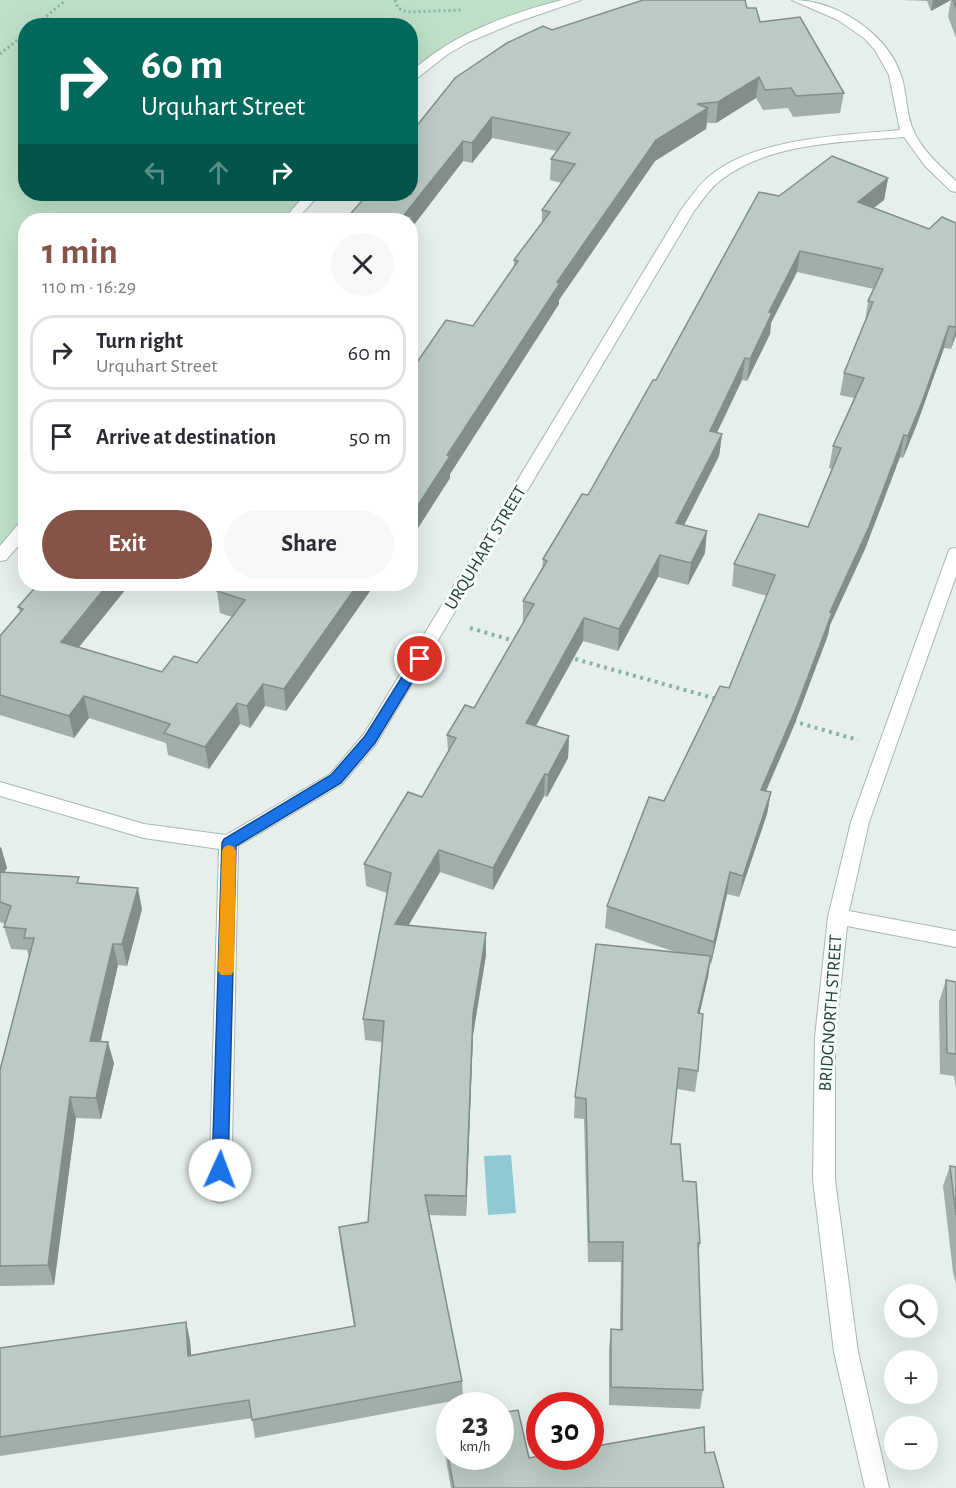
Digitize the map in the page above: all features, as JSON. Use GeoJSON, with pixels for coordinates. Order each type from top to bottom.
{"type":"FeatureCollection","features":[{"type":"Feature","properties":{"kind":"street"},"geometry":{"type":"LineString","coordinates":[[418,74],[457,44],[503,23],[575,0]]}},
{"type":"Feature","properties":{"kind":"street"},"geometry":{"type":"LineString","coordinates":[[798,0],[822,7],[854,24],[882,48],[895,75],[908,133],[935,170],[956,188]]}},
{"type":"Feature","properties":{"kind":"street","name":"URQUHART STREET"},"geometry":{"type":"LineString","coordinates":[[229,843],[336,779],[370,739],[688,210],[717,177],[757,156],[804,144],[908,133]]}},
{"type":"Feature","properties":{"kind":"street"},"geometry":{"type":"LineString","coordinates":[[295,213],[307,201]]}},
{"type":"Feature","properties":{"kind":"street"},"geometry":{"type":"LineString","coordinates":[[0,556],[18,535]]}},
{"type":"Feature","properties":{"kind":"street","name":"BRIDGNORTH STREET"},"geometry":{"type":"LineString","coordinates":[[877,1488],[846,1352],[824,1180],[825,1037],[838,917],[860,822],[956,553]]}},
{"type":"Feature","properties":{"kind":"street"},"geometry":{"type":"LineString","coordinates":[[0,789],[144,831],[229,843],[220,1193]]}},
{"type":"Feature","properties":{"kind":"street"},"geometry":{"type":"LineString","coordinates":[[838,917],[956,939]]}},
{"type":"Feature","properties":{"kind":"path"},"geometry":{"type":"LineString","coordinates":[[45,18],[66,0]]}},
{"type":"Feature","properties":{"kind":"path"},"geometry":{"type":"LineString","coordinates":[[395,0],[399,8],[406,12],[454,9],[484,15],[503,23]]}},
{"type":"Feature","properties":{"kind":"path"},"geometry":{"type":"LineString","coordinates":[[0,54],[18,39]]}},
{"type":"Feature","properties":{"kind":"path"},"geometry":{"type":"LineString","coordinates":[[444,619],[529,646]]}},
{"type":"Feature","properties":{"kind":"path"},"geometry":{"type":"LineString","coordinates":[[564,656],[724,701]]}},
{"type":"Feature","properties":{"kind":"path"},"geometry":{"type":"LineString","coordinates":[[793,721],[888,748]]}},
{"type":"Feature","properties":{"kind":"green space"},"geometry":{"type":"Polygon","coordinates":[[[0,0],[575,0],[457,44],[418,74],[418,18],[18,18],[18,201],[307,201],[295,213],[18,213],[18,534],[0,556],[0,0]]]}},
{"type":"Feature","properties":{"kind":"water"},"geometry":{"type":"Polygon","coordinates":[[[511,1155],[516,1213],[488,1215],[484,1156],[511,1155]]]}},
{"type":"Feature","properties":{"kind":"building"},"geometry":{"type":"Polygon","coordinates":[[[643,0],[745,0],[747,8],[756,8],[760,22],[800,17],[844,93],[796,96],[791,88],[765,90],[759,77],[718,102],[697,104],[708,108],[656,140],[557,282],[560,283],[447,455],[450,456],[418,505],[418,361],[446,320],[473,326],[518,261],[514,260],[550,212],[542,210],[575,164],[551,159],[570,133],[492,117],[472,143],[463,141],[418,197],[418,124],[455,78],[507,43],[543,26],[552,30],[643,0]]]}},
{"type":"Feature","properties":{"kind":"building"},"geometry":{"type":"Polygon","coordinates":[[[832,156],[888,178],[858,202],[929,229],[942,217],[956,223],[956,326],[949,326],[908,436],[904,435],[869,527],[830,612],[832,613],[797,706],[761,790],[771,792],[743,876],[730,872],[714,942],[607,906],[649,797],[664,801],[720,686],[729,688],[775,575],[734,564],[759,514],[808,527],[841,448],[833,446],[864,378],[844,373],[873,302],[868,301],[883,269],[800,251],[769,312],[772,313],[750,359],[745,358],[710,431],[722,434],[676,523],[707,531],[691,563],[660,555],[619,629],[584,618],[526,723],[569,736],[548,775],[545,774],[493,868],[439,850],[395,924],[486,933],[473,1014],[466,1196],[425,1195],[462,1381],[252,1420],[249,1400],[0,1437],[0,1348],[186,1322],[188,1356],[355,1326],[339,1227],[368,1222],[384,1021],[363,1019],[391,873],[364,864],[408,792],[422,797],[456,738],[447,735],[465,705],[474,708],[534,604],[523,601],[547,561],[543,559],[582,494],[588,495],[653,380],[656,380],[759,192],[779,196],[832,156]]]}},
{"type":"Feature","properties":{"kind":"building"},"geometry":{"type":"Polygon","coordinates":[[[362,201],[415,201],[406,213],[351,213],[362,201]]]}},
{"type":"Feature","properties":{"kind":"building"},"geometry":{"type":"Polygon","coordinates":[[[32,591],[102,591],[61,642],[162,672],[174,656],[197,663],[245,600],[217,591],[353,591],[284,689],[263,684],[247,706],[237,703],[205,747],[164,733],[170,724],[84,696],[69,716],[0,695],[0,636],[23,609],[18,607],[32,591]]]}},
{"type":"Feature","properties":{"kind":"building"},"geometry":{"type":"Polygon","coordinates":[[[0,872],[79,877],[77,883],[138,888],[122,944],[113,944],[90,1041],[108,1042],[96,1098],[70,1097],[48,1265],[0,1266],[0,1070],[34,938],[24,938],[26,929],[4,927],[11,906],[0,902],[0,872]]]}},
{"type":"Feature","properties":{"kind":"building"},"geometry":{"type":"Polygon","coordinates":[[[596,944],[711,956],[698,1013],[703,1014],[698,1071],[679,1068],[671,1144],[680,1144],[683,1181],[696,1182],[700,1243],[698,1243],[703,1390],[611,1387],[611,1329],[622,1330],[623,1242],[589,1242],[586,1099],[575,1097],[596,944]]]}},
{"type":"Feature","properties":{"kind":"building"},"geometry":{"type":"Polygon","coordinates":[[[946,980],[956,982],[956,1054],[947,1053],[946,980]]]}},
{"type":"Feature","properties":{"kind":"building"},"geometry":{"type":"Polygon","coordinates":[[[950,1166],[956,1167],[956,1215],[950,1166]]]}},
{"type":"Feature","properties":{"kind":"building"},"geometry":{"type":"Polygon","coordinates":[[[518,1410],[526,1445],[526,1470],[604,1470],[604,1445],[704,1427],[705,1453],[714,1452],[724,1488],[454,1488],[451,1470],[514,1470],[514,1411],[518,1410]]]}},
{"type":"Feature","properties":{"kind":"slow traffic"},"geometry":{"type":"LineString","coordinates":[[226,971],[229,851]]}},
{"type":"Feature","properties":{"kind":"route"},"geometry":{"type":"LineString","coordinates":[[220,1170],[229,843],[336,779],[370,739],[420,659]]}}]}
